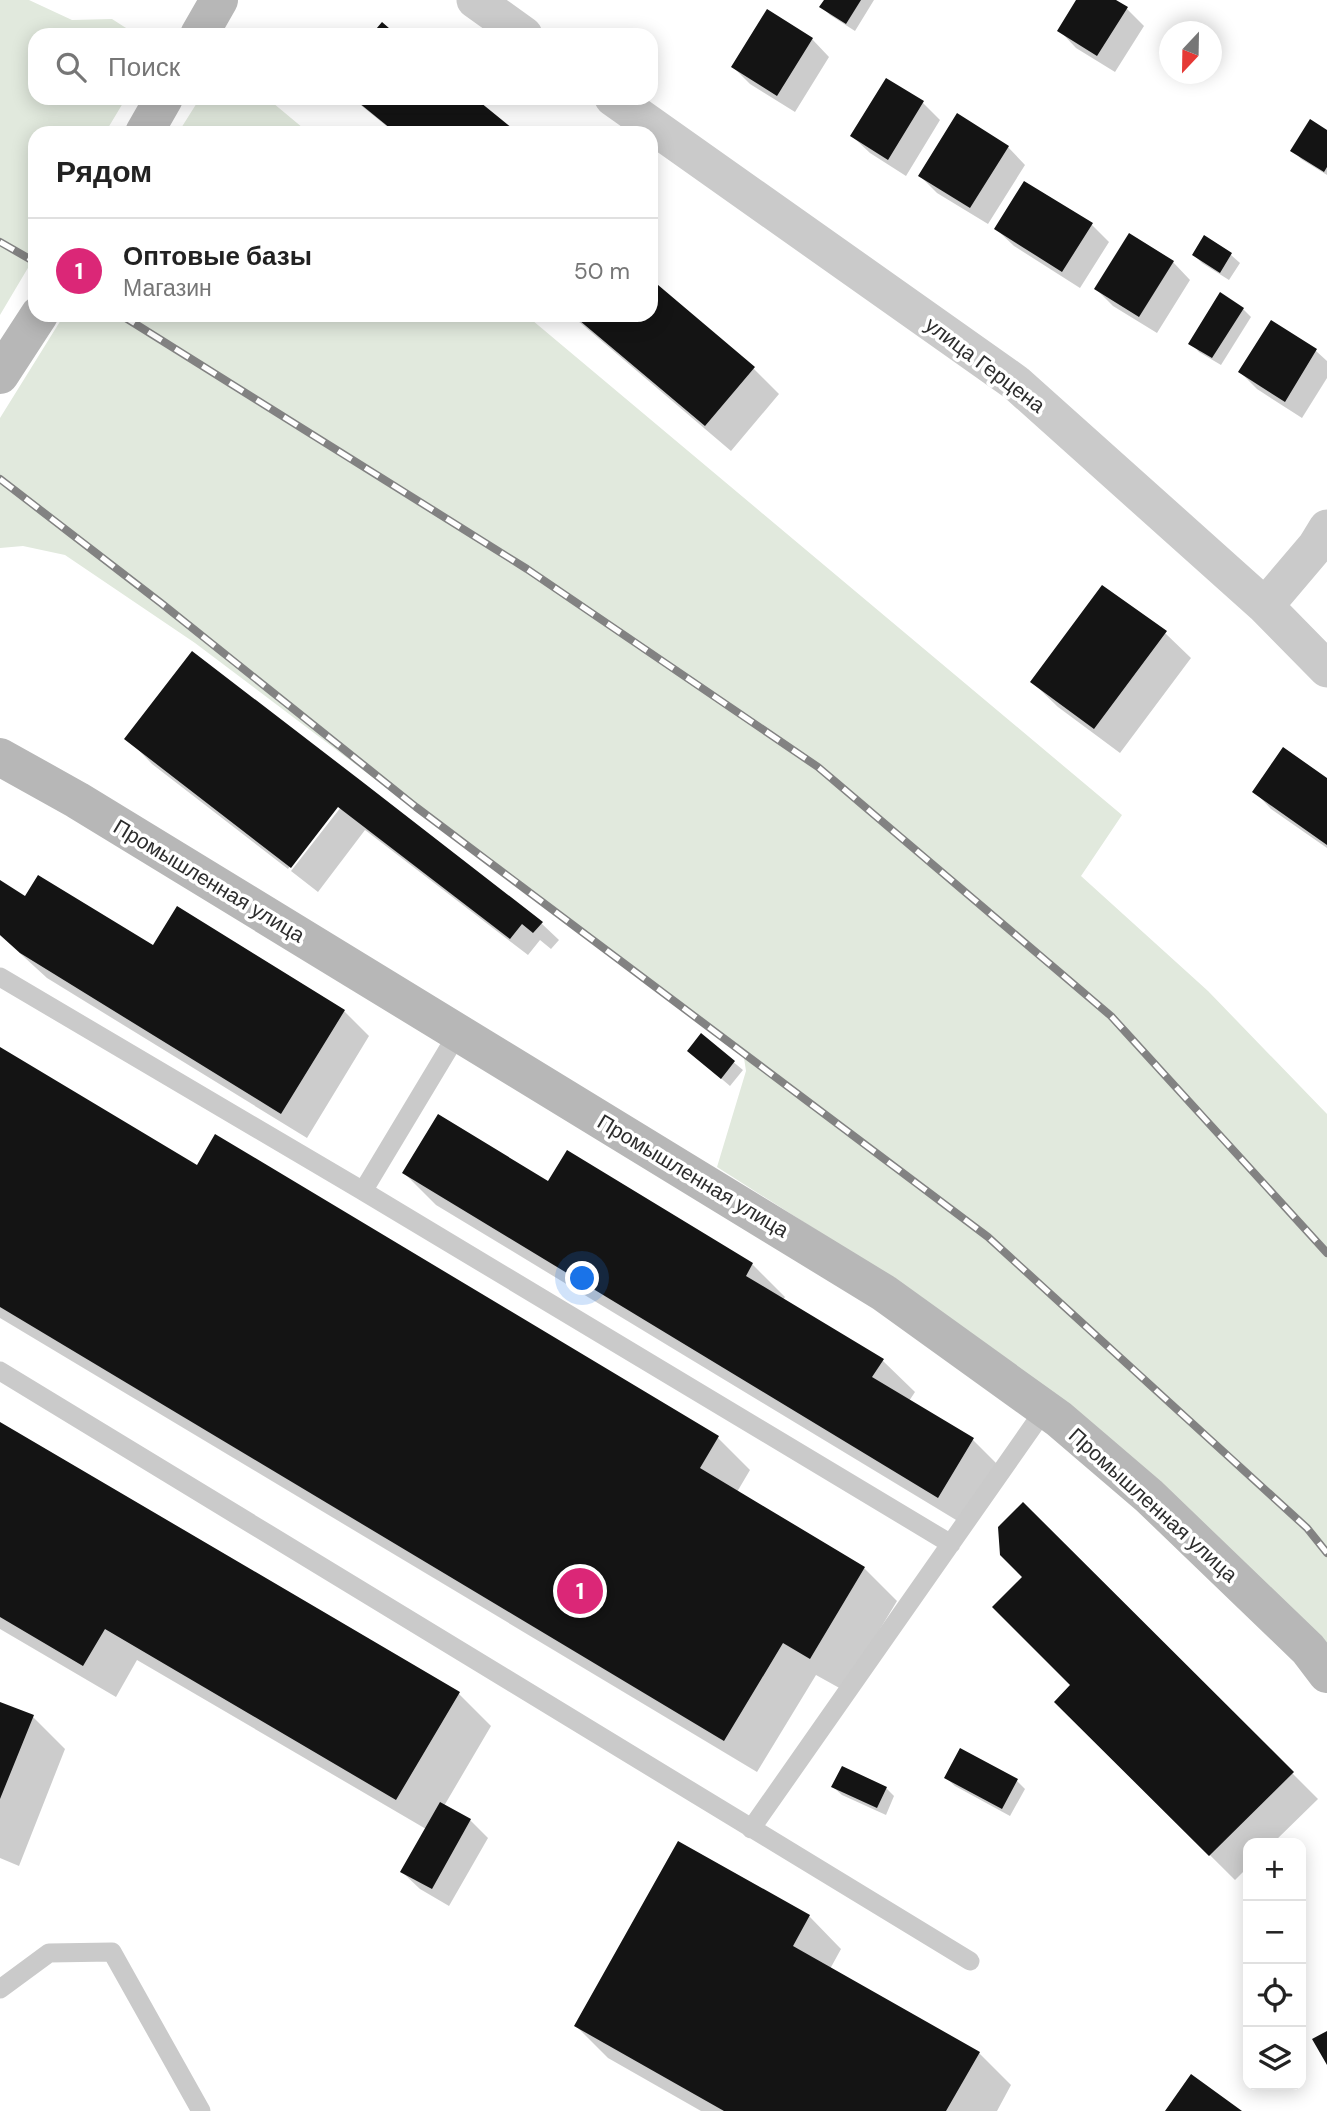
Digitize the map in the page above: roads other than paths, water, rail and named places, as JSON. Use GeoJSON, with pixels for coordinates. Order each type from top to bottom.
{"type":"FeatureCollection","features":[{"type":"Feature","properties":{"kind":"street"},"geometry":{"type":"LineString","coordinates":[[203,28],[219,0]]}},
{"type":"Feature","properties":{"kind":"street"},"geometry":{"type":"LineString","coordinates":[[475,0],[514,28]]}},
{"type":"Feature","properties":{"kind":"street"},"geometry":{"type":"LineString","coordinates":[[148,126],[160,105]]}},
{"type":"Feature","properties":{"kind":"street","name":"улица Герцена"},"geometry":{"type":"LineString","coordinates":[[623,105],[653,126]]}},
{"type":"Feature","properties":{"kind":"street","name":"улица Герцена"},"geometry":{"type":"LineString","coordinates":[[658,130],[1016,383],[1265,606],[1327,669]]}},
{"type":"Feature","properties":{"kind":"street"},"geometry":{"type":"LineString","coordinates":[[0,375],[34,322]]}},
{"type":"Feature","properties":{"kind":"street"},"geometry":{"type":"LineString","coordinates":[[1265,606],[1316,546],[1327,528]]}},
{"type":"Feature","properties":{"kind":"street","name":"Промышленная улица"},"geometry":{"type":"LineString","coordinates":[[0,757],[77,800],[884,1293],[1045,1409],[1149,1496],[1308,1649],[1327,1674]]}},
{"type":"Feature","properties":{"kind":"lane"},"geometry":{"type":"LineString","coordinates":[[0,977],[951,1544]]}},
{"type":"Feature","properties":{"kind":"lane"},"geometry":{"type":"LineString","coordinates":[[363,1191],[458,1033]]}},
{"type":"Feature","properties":{"kind":"lane"},"geometry":{"type":"LineString","coordinates":[[0,1371],[970,1961]]}},
{"type":"Feature","properties":{"kind":"lane"},"geometry":{"type":"LineString","coordinates":[[751,1829],[1045,1409]]}},
{"type":"Feature","properties":{"kind":"lane"},"geometry":{"type":"LineString","coordinates":[[0,1989],[49,1953],[112,1952],[201,2111]]}},
{"type":"Feature","properties":{"kind":"railway"},"geometry":{"type":"LineString","coordinates":[[0,242],[28,258]]}},
{"type":"Feature","properties":{"kind":"railway"},"geometry":{"type":"LineString","coordinates":[[132,322],[527,569],[818,767],[1111,1016],[1327,1253]]}},
{"type":"Feature","properties":{"kind":"railway"},"geometry":{"type":"LineString","coordinates":[[0,479],[161,603],[416,807],[988,1237],[1307,1528],[1327,1553]]}},
{"type":"Feature","properties":{"kind":"place","name":"Оптовые базы"},"geometry":{"type":"Point","coordinates":[580,1591]}}]}
